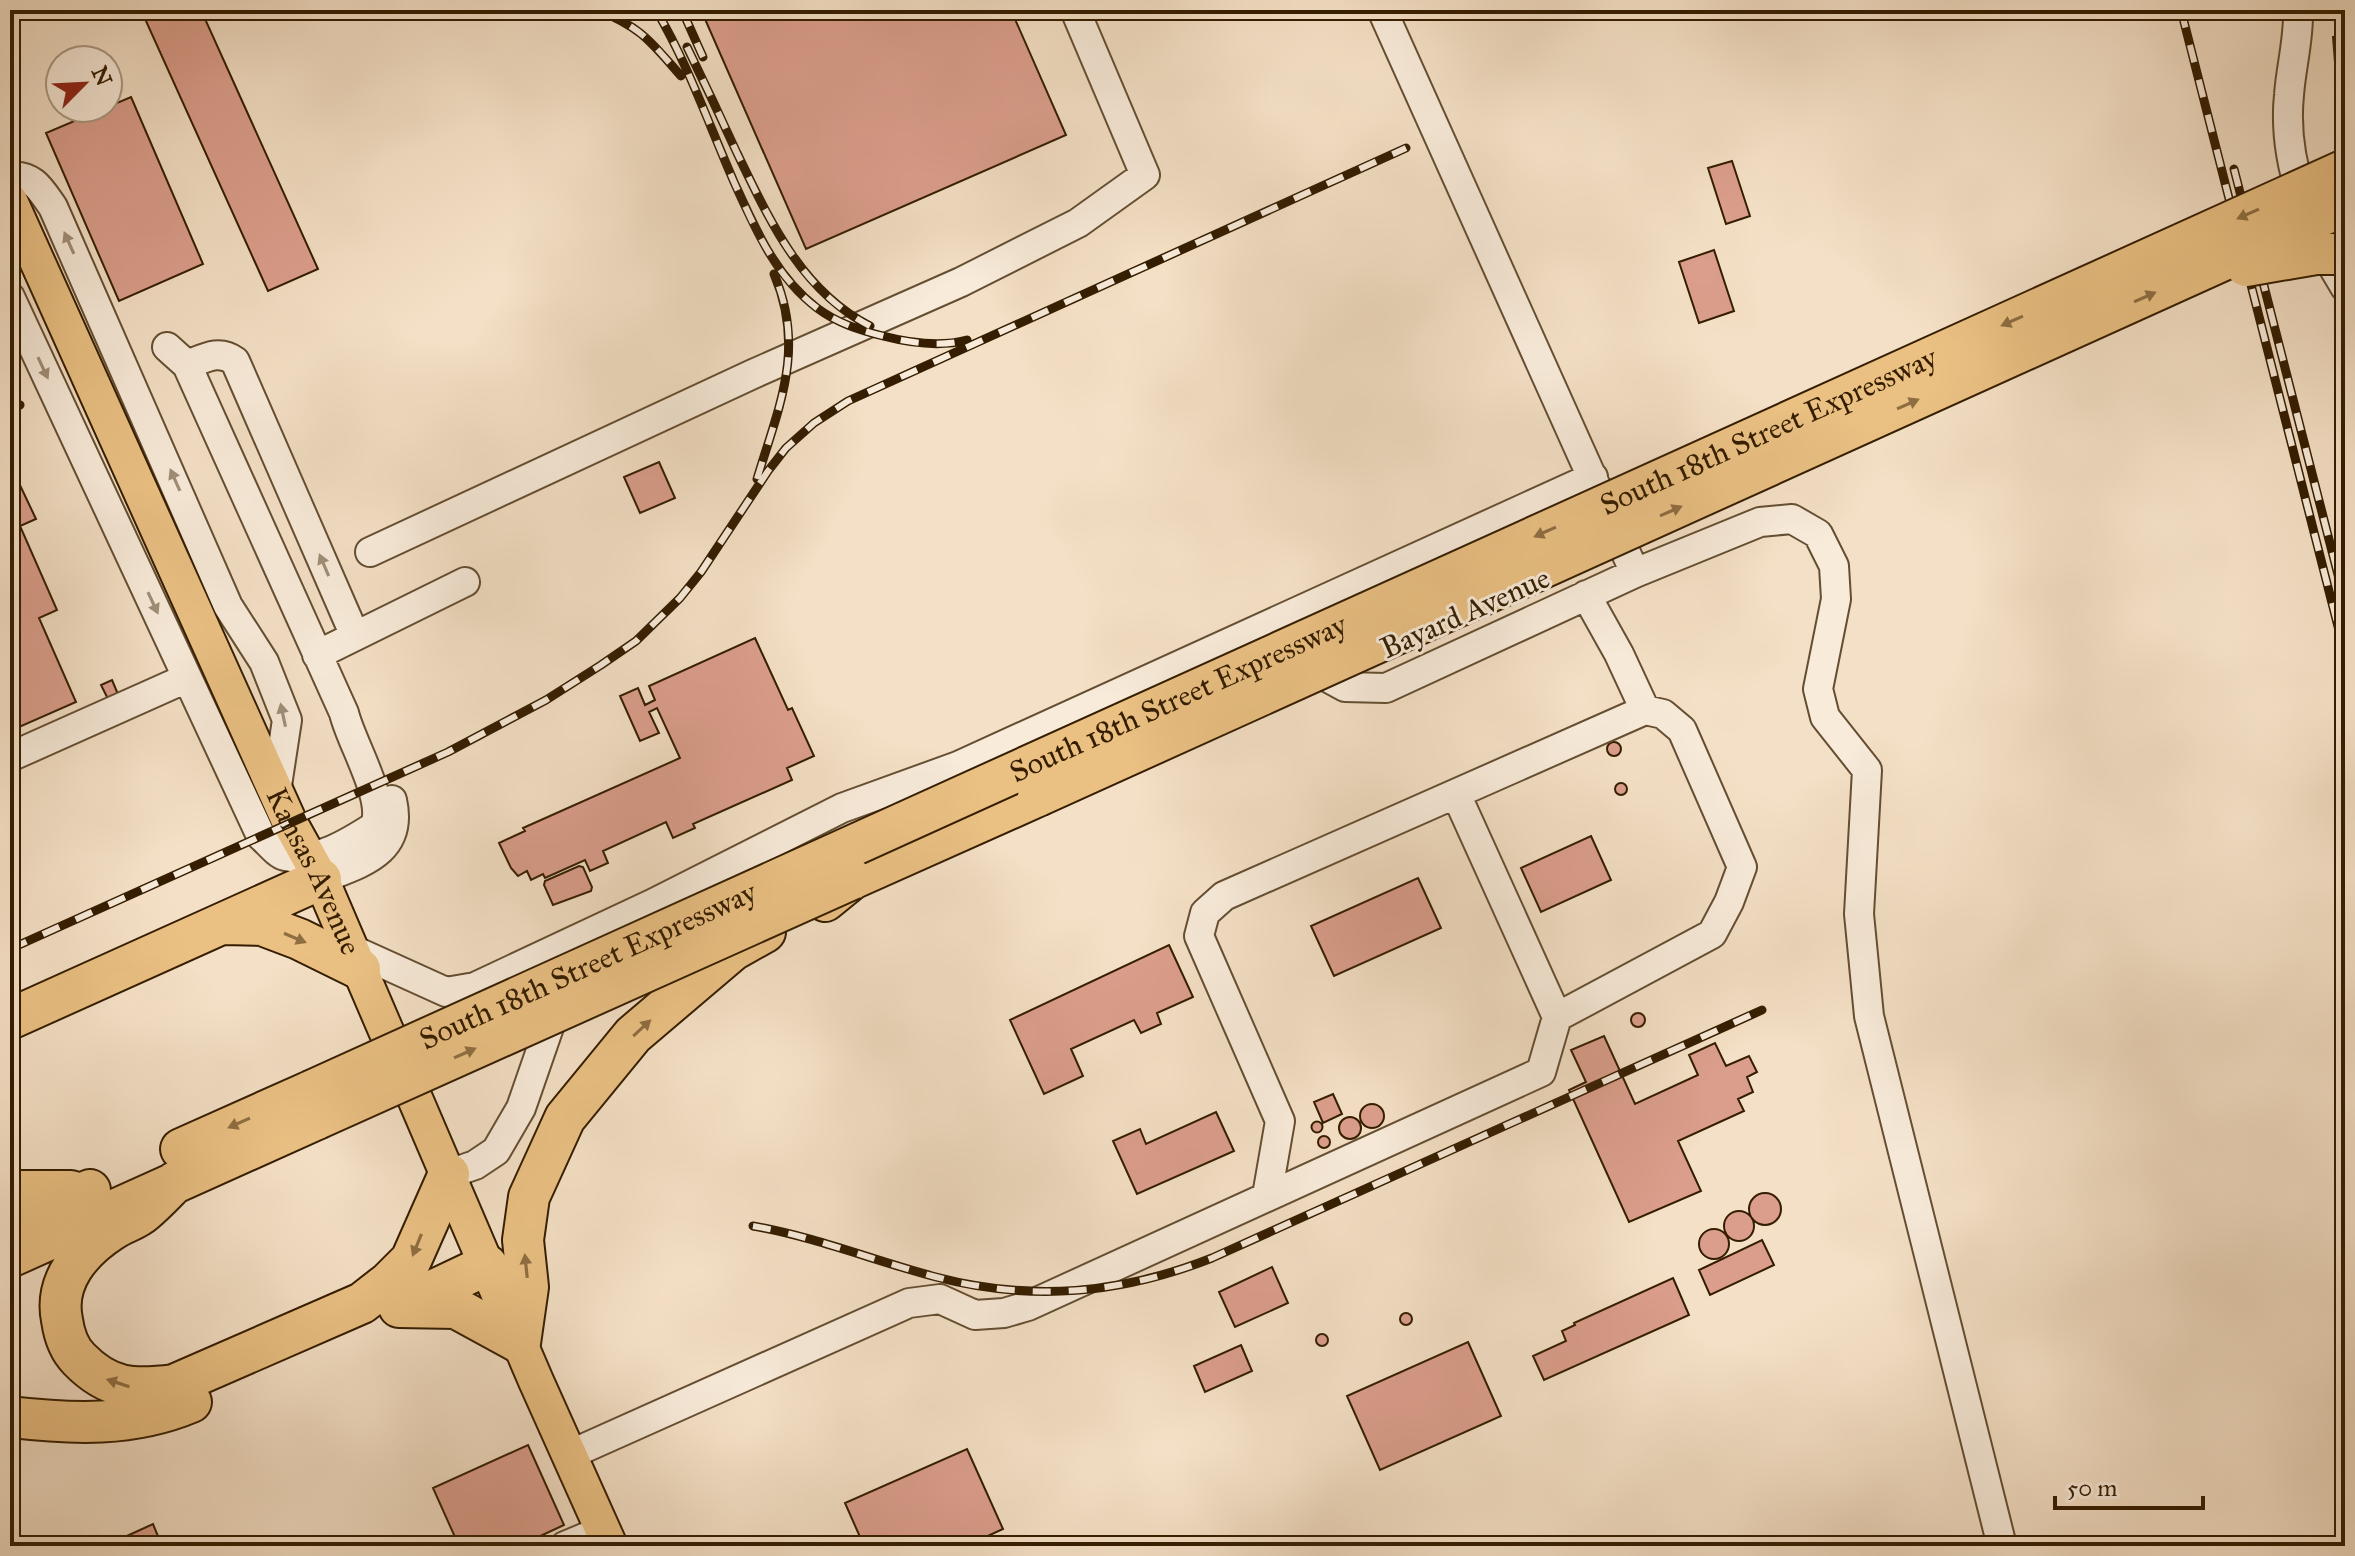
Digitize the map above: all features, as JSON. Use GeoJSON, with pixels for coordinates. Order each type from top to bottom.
{"type":"FeatureCollection","features":[{"type":"Feature","properties":{"kind":"highway","name":"South 18th Street Expressway"},"geometry":{"type":"LineString","coordinates":[[10,1257],[175,1182],[314,1105],[2345,170]]}},
{"type":"Feature","properties":{"kind":"highway"},"geometry":{"type":"LineString","coordinates":[[2194,275],[2345,205]]}},
{"type":"Feature","properties":{"kind":"highway"},"geometry":{"type":"LineString","coordinates":[[2194,275],[2316,254],[2345,254]]}},
{"type":"Feature","properties":{"kind":"highway","name":"South 18th Street Expressway"},"geometry":{"type":"LineString","coordinates":[[10,1226],[91,1190],[314,1105],[852,879],[2194,275]]}},
{"type":"Feature","properties":{"kind":"highway"},"geometry":{"type":"LineString","coordinates":[[10,1019],[225,924],[266,902],[315,868]]}},
{"type":"Feature","properties":{"kind":"highway"},"geometry":{"type":"LineString","coordinates":[[10,997],[315,868]]}},
{"type":"Feature","properties":{"kind":"highway"},"geometry":{"type":"LineString","coordinates":[[399,1307],[456,1308],[520,1343],[528,1287],[523,1240],[529,1197],[565,1118],[633,1035],[733,950],[822,903],[852,879]]}},
{"type":"Feature","properties":{"kind":"highway"},"geometry":{"type":"LineString","coordinates":[[225,924],[262,925],[355,959]]}},
{"type":"Feature","properties":{"kind":"highway"},"geometry":{"type":"LineString","coordinates":[[175,1182],[142,1214],[91,1245],[72,1266],[62,1290],[60,1311],[64,1334],[76,1356],[93,1373],[118,1386],[142,1389],[174,1385],[362,1303],[411,1260],[449,1174]]}},
{"type":"Feature","properties":{"kind":"highway"},"geometry":{"type":"LineString","coordinates":[[10,1191],[91,1190]]}},
{"type":"Feature","properties":{"kind":"highway"},"geometry":{"type":"LineString","coordinates":[[10,1417],[60,1423],[98,1423],[171,1410],[487,1265]]}},
{"type":"Feature","properties":{"kind":"main road","name":"Kansas Avenue"},"geometry":{"type":"LineString","coordinates":[[10,201],[276,792],[315,868],[607,1538]]}},
{"type":"Feature","properties":{"kind":"street"},"geometry":{"type":"LineString","coordinates":[[370,552],[753,374],[974,276],[1078,223],[1145,175],[1075,10]]}},
{"type":"Feature","properties":{"kind":"street"},"geometry":{"type":"LineString","coordinates":[[1382,10],[1635,573]]}},
{"type":"Feature","properties":{"kind":"street"},"geometry":{"type":"LineString","coordinates":[[2298,10],[2288,97],[2288,139],[2300,190],[2322,247],[2345,287]]}},
{"type":"Feature","properties":{"kind":"street"},"geometry":{"type":"LineString","coordinates":[[10,177],[34,181],[53,207],[228,606],[264,662],[287,720],[276,792]]}},
{"type":"Feature","properties":{"kind":"street"},"geometry":{"type":"LineString","coordinates":[[10,297],[261,836],[283,856],[315,868],[340,846],[375,826],[378,806],[348,732],[344,713],[177,356],[226,354],[235,361],[355,636]]}},
{"type":"Feature","properties":{"kind":"street"},"geometry":{"type":"LineString","coordinates":[[355,959],[446,992],[475,987],[652,904],[842,808],[958,766],[1593,477]]}},
{"type":"Feature","properties":{"kind":"street","name":"Bayard Avenue"},"geometry":{"type":"LineString","coordinates":[[449,1174],[475,1165],[496,1151],[521,1108],[557,1003],[1312,669],[1345,687],[1386,688],[1635,573],[1760,522],[1792,519],[1818,534],[1834,566],[1836,599],[1818,689],[1825,717],[1867,770],[1859,914],[1869,1016],[2002,1546]]}},
{"type":"Feature","properties":{"kind":"street"},"geometry":{"type":"LineString","coordinates":[[317,655],[465,582]]}},
{"type":"Feature","properties":{"kind":"street"},"geometry":{"type":"LineString","coordinates":[[1586,595],[1619,654],[1645,710]]}},
{"type":"Feature","properties":{"kind":"street"},"geometry":{"type":"LineString","coordinates":[[10,757],[187,678]]}},
{"type":"Feature","properties":{"kind":"street"},"geometry":{"type":"LineString","coordinates":[[1267,1196],[1280,1121],[1199,936],[1205,913],[1224,896],[1645,710],[1663,714],[1682,730],[1742,867],[1729,902],[1712,934],[1557,1017]]}},
{"type":"Feature","properties":{"kind":"street"},"geometry":{"type":"LineString","coordinates":[[569,1455],[909,1303],[940,1299],[975,1315],[1004,1313],[1028,1306],[1541,1072],[1557,1017],[1456,794]]}},
{"type":"Feature","properties":{"kind":"street"},"geometry":{"type":"LineString","coordinates":[[565,1546],[607,1538]]}},
{"type":"Feature","properties":{"kind":"building"},"geometry":{"type":"Polygon","coordinates":[[[141,10],[201,10],[318,269],[268,291],[141,10]]]}},
{"type":"Feature","properties":{"kind":"building"},"geometry":{"type":"Polygon","coordinates":[[[701,10],[1011,10],[1066,135],[806,249],[701,10]]]}},
{"type":"Feature","properties":{"kind":"building"},"geometry":{"type":"Polygon","coordinates":[[[2345,36],[2345,124],[2340,125],[2333,37],[2345,36]]]}},
{"type":"Feature","properties":{"kind":"building"},"geometry":{"type":"Polygon","coordinates":[[[131,97],[203,264],[119,301],[46,133],[67,124],[124,124],[124,100],[131,97]]]}},
{"type":"Feature","properties":{"kind":"building"},"geometry":{"type":"Polygon","coordinates":[[[1732,161],[1750,216],[1726,224],[1708,168],[1732,161]]]}},
{"type":"Feature","properties":{"kind":"building"},"geometry":{"type":"Polygon","coordinates":[[[1714,250],[1734,311],[1699,323],[1679,262],[1714,250]]]}},
{"type":"Feature","properties":{"kind":"building"},"geometry":{"type":"Polygon","coordinates":[[[659,462],[675,498],[640,513],[624,477],[659,462]]]}},
{"type":"Feature","properties":{"kind":"building"},"geometry":{"type":"Polygon","coordinates":[[[10,464],[36,519],[20,526],[57,610],[39,618],[76,702],[10,731],[10,464]]]}},
{"type":"Feature","properties":{"kind":"building"},"geometry":{"type":"Polygon","coordinates":[[[755,638],[788,710],[792,708],[814,756],[787,768],[792,780],[693,824],[695,828],[673,838],[666,822],[603,851],[608,863],[590,871],[585,860],[545,878],[543,874],[531,880],[527,871],[518,876],[499,843],[525,831],[523,828],[680,758],[657,708],[649,712],[659,733],[640,741],[620,696],[638,688],[645,705],[655,700],[649,686],[755,638]]]}},
{"type":"Feature","properties":{"kind":"building"},"geometry":{"type":"Polygon","coordinates":[[[112,680],[120,699],[110,703],[101,685],[112,680]]]}},
{"type":"Feature","properties":{"kind":"building"},"geometry":{"type":"Polygon","coordinates":[[[1614,742],[1621,749],[1614,756],[1607,749],[1614,742]]]}},
{"type":"Feature","properties":{"kind":"building"},"geometry":{"type":"Polygon","coordinates":[[[1621,783],[1627,789],[1621,795],[1615,789],[1621,783]]]}},
{"type":"Feature","properties":{"kind":"building"},"geometry":{"type":"Polygon","coordinates":[[[1591,836],[1611,880],[1541,912],[1521,868],[1591,836]]]}},
{"type":"Feature","properties":{"kind":"building"},"geometry":{"type":"Polygon","coordinates":[[[583,867],[591,891],[553,905],[545,881],[583,867]]]}},
{"type":"Feature","properties":{"kind":"building"},"geometry":{"type":"Polygon","coordinates":[[[1418,878],[1441,928],[1334,976],[1311,926],[1418,878]]]}},
{"type":"Feature","properties":{"kind":"building"},"geometry":{"type":"Polygon","coordinates":[[[1169,945],[1193,997],[1157,1013],[1161,1024],[1141,1033],[1134,1020],[1071,1049],[1083,1076],[1044,1094],[1010,1020],[1169,945]]]}},
{"type":"Feature","properties":{"kind":"building"},"geometry":{"type":"Polygon","coordinates":[[[1638,1013],[1645,1020],[1638,1027],[1631,1020],[1638,1013]]]}},
{"type":"Feature","properties":{"kind":"building"},"geometry":{"type":"Polygon","coordinates":[[[1604,1036],[1635,1104],[1698,1075],[1689,1055],[1715,1043],[1726,1066],[1749,1056],[1757,1072],[1747,1077],[1753,1092],[1738,1099],[1744,1111],[1678,1141],[1701,1191],[1629,1222],[1569,1090],[1586,1082],[1571,1050],[1604,1036]]]}},
{"type":"Feature","properties":{"kind":"building"},"geometry":{"type":"Polygon","coordinates":[[[1333,1094],[1342,1114],[1323,1123],[1314,1102],[1333,1094]]]}},
{"type":"Feature","properties":{"kind":"building"},"geometry":{"type":"Polygon","coordinates":[[[1372,1104],[1380,1108],[1384,1116],[1380,1124],[1372,1128],[1364,1124],[1360,1116],[1364,1108],[1372,1104]]]}},
{"type":"Feature","properties":{"kind":"building"},"geometry":{"type":"Polygon","coordinates":[[[1216,1112],[1234,1151],[1137,1194],[1113,1141],[1140,1129],[1146,1144],[1216,1112]]]}},
{"type":"Feature","properties":{"kind":"building"},"geometry":{"type":"Polygon","coordinates":[[[1346,1117],[1354,1117],[1361,1128],[1354,1139],[1346,1139],[1339,1132],[1339,1124],[1346,1117]]]}},
{"type":"Feature","properties":{"kind":"building"},"geometry":{"type":"Polygon","coordinates":[[[1317,1121],[1323,1127],[1317,1133],[1311,1127],[1317,1121]]]}},
{"type":"Feature","properties":{"kind":"building"},"geometry":{"type":"Polygon","coordinates":[[[1319,1137],[1329,1137],[1329,1147],[1319,1147],[1319,1137]]]}},
{"type":"Feature","properties":{"kind":"building"},"geometry":{"type":"Polygon","coordinates":[[[1765,1193],[1776,1198],[1781,1209],[1776,1220],[1765,1225],[1754,1220],[1749,1209],[1754,1198],[1765,1193]]]}},
{"type":"Feature","properties":{"kind":"building"},"geometry":{"type":"Polygon","coordinates":[[[1739,1211],[1750,1215],[1754,1226],[1750,1237],[1739,1241],[1728,1237],[1724,1226],[1728,1215],[1739,1211]]]}},
{"type":"Feature","properties":{"kind":"building"},"geometry":{"type":"Polygon","coordinates":[[[1714,1229],[1725,1233],[1729,1244],[1725,1255],[1714,1259],[1703,1255],[1699,1244],[1703,1233],[1714,1229]]]}},
{"type":"Feature","properties":{"kind":"building"},"geometry":{"type":"Polygon","coordinates":[[[1762,1240],[1774,1265],[1710,1295],[1699,1270],[1762,1240]]]}},
{"type":"Feature","properties":{"kind":"building"},"geometry":{"type":"Polygon","coordinates":[[[1272,1267],[1288,1303],[1235,1327],[1219,1292],[1272,1267]]]}},
{"type":"Feature","properties":{"kind":"building"},"geometry":{"type":"Polygon","coordinates":[[[1673,1278],[1689,1315],[1544,1380],[1533,1356],[1566,1341],[1562,1331],[1673,1278]]]}},
{"type":"Feature","properties":{"kind":"building"},"geometry":{"type":"Polygon","coordinates":[[[1406,1313],[1412,1319],[1406,1325],[1400,1319],[1406,1313]]]}},
{"type":"Feature","properties":{"kind":"building"},"geometry":{"type":"Polygon","coordinates":[[[1322,1334],[1328,1340],[1322,1346],[1316,1340],[1322,1334]]]}},
{"type":"Feature","properties":{"kind":"building"},"geometry":{"type":"Polygon","coordinates":[[[1468,1342],[1501,1416],[1380,1470],[1347,1396],[1468,1342]]]}},
{"type":"Feature","properties":{"kind":"building"},"geometry":{"type":"Polygon","coordinates":[[[1241,1345],[1252,1371],[1205,1392],[1194,1366],[1241,1345]]]}},
{"type":"Feature","properties":{"kind":"building"},"geometry":{"type":"Polygon","coordinates":[[[528,1445],[564,1525],[519,1546],[459,1546],[433,1488],[528,1445]]]}},
{"type":"Feature","properties":{"kind":"building"},"geometry":{"type":"Polygon","coordinates":[[[967,1449],[1003,1529],[966,1546],[864,1546],[845,1503],[967,1449]]]}},
{"type":"Feature","properties":{"kind":"building"},"geometry":{"type":"Polygon","coordinates":[[[153,1524],[162,1546],[105,1546],[153,1524]]]}},
{"type":"Feature","properties":{"kind":"railway"},"geometry":{"type":"LineString","coordinates":[[598,10],[625,23],[644,37],[681,76]]}},
{"type":"Feature","properties":{"kind":"railway"},"geometry":{"type":"LineString","coordinates":[[656,10],[688,73],[758,234],[778,266],[802,295],[832,318],[874,334],[925,343],[967,340]]}},
{"type":"Feature","properties":{"kind":"railway"},"geometry":{"type":"LineString","coordinates":[[682,10],[703,57]]}},
{"type":"Feature","properties":{"kind":"railway"},"geometry":{"type":"LineString","coordinates":[[2181,10],[2345,654]]}},
{"type":"Feature","properties":{"kind":"railway"},"geometry":{"type":"LineString","coordinates":[[687,47],[762,203],[790,251],[825,293],[870,326]]}},
{"type":"Feature","properties":{"kind":"railway"},"geometry":{"type":"LineString","coordinates":[[10,949],[448,752],[546,700],[601,665],[636,641],[680,598],[786,448],[814,423],[848,401],[1406,148]]}},
{"type":"Feature","properties":{"kind":"railway"},"geometry":{"type":"LineString","coordinates":[[2234,169],[2345,602]]}},
{"type":"Feature","properties":{"kind":"railway"},"geometry":{"type":"LineString","coordinates":[[757,479],[780,402],[788,353],[788,327],[774,274]]}},
{"type":"Feature","properties":{"kind":"railway"},"geometry":{"type":"LineString","coordinates":[[10,409],[20,405]]}},
{"type":"Feature","properties":{"kind":"railway"},"geometry":{"type":"LineString","coordinates":[[753,1226],[800,1236],[936,1277],[1007,1290],[1076,1290],[1144,1280],[1212,1258],[1762,1010]]}}]}
